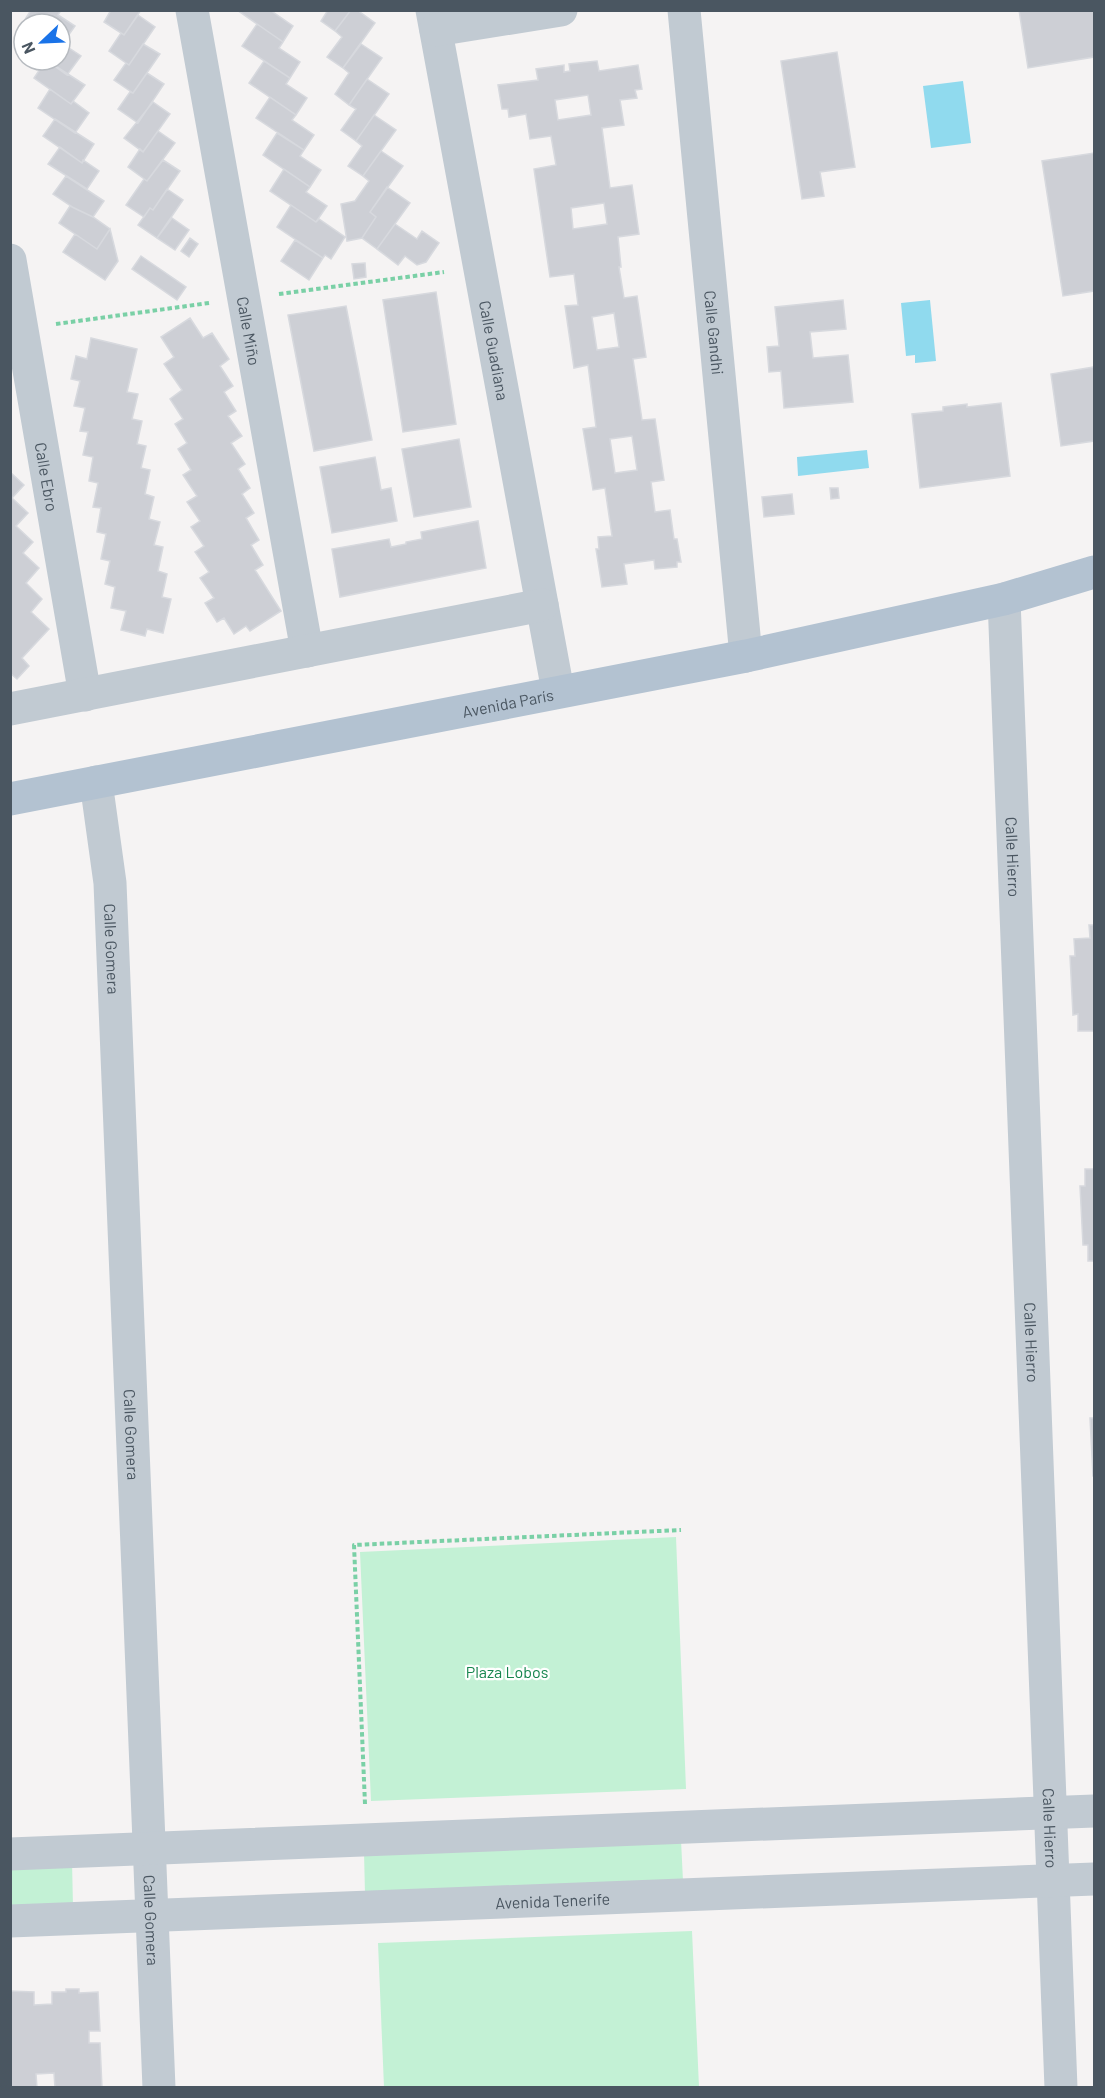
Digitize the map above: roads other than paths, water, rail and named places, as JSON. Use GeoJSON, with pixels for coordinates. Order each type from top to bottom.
{"type":"FeatureCollection","features":[{"type":"Feature","properties":{"kind":"main road","name":"Avenida París"},"geometry":{"type":"LineString","coordinates":[[10,799],[746,656],[1004,599],[1095,572]]}},
{"type":"Feature","properties":{"kind":"street","name":"Calle Miño"},"geometry":{"type":"LineString","coordinates":[[192,10],[308,651]]}},
{"type":"Feature","properties":{"kind":"street"},"geometry":{"type":"LineString","coordinates":[[434,20],[561,10]]}},
{"type":"Feature","properties":{"kind":"street","name":"Calle Gandhi"},"geometry":{"type":"LineString","coordinates":[[684,10],[746,656]]}},
{"type":"Feature","properties":{"kind":"street","name":"Calle Guadiana"},"geometry":{"type":"LineString","coordinates":[[434,20],[558,692]]}},
{"type":"Feature","properties":{"kind":"street","name":"Calle Ebro"},"geometry":{"type":"LineString","coordinates":[[10,260],[86,694]]}},
{"type":"Feature","properties":{"kind":"street","name":"Calle Hierro"},"geometry":{"type":"LineString","coordinates":[[1004,599],[1061,2088]]}},
{"type":"Feature","properties":{"kind":"street"},"geometry":{"type":"LineString","coordinates":[[10,710],[542,605]]}},
{"type":"Feature","properties":{"kind":"street","name":"Calle Gomera"},"geometry":{"type":"LineString","coordinates":[[96,782],[110,883],[159,2088]]}},
{"type":"Feature","properties":{"kind":"street"},"geometry":{"type":"LineString","coordinates":[[10,1854],[1095,1811]]}},
{"type":"Feature","properties":{"kind":"street","name":"Avenida Tenerife"},"geometry":{"type":"LineString","coordinates":[[10,1922],[1095,1879]]}},
{"type":"Feature","properties":{"kind":"water"},"geometry":{"type":"Polygon","coordinates":[[[963,81],[971,143],[931,148],[923,86],[963,81]]]}},
{"type":"Feature","properties":{"kind":"water"},"geometry":{"type":"Polygon","coordinates":[[[930,300],[936,361],[915,363],[915,355],[906,356],[901,303],[930,300]]]}},
{"type":"Feature","properties":{"kind":"water"},"geometry":{"type":"Polygon","coordinates":[[[867,450],[869,468],[798,476],[797,457],[867,450]]]}},
{"type":"Feature","properties":{"kind":"park label","name":"Plaza Lobos"},"geometry":{"type":"Point","coordinates":[507,1671]}}]}
